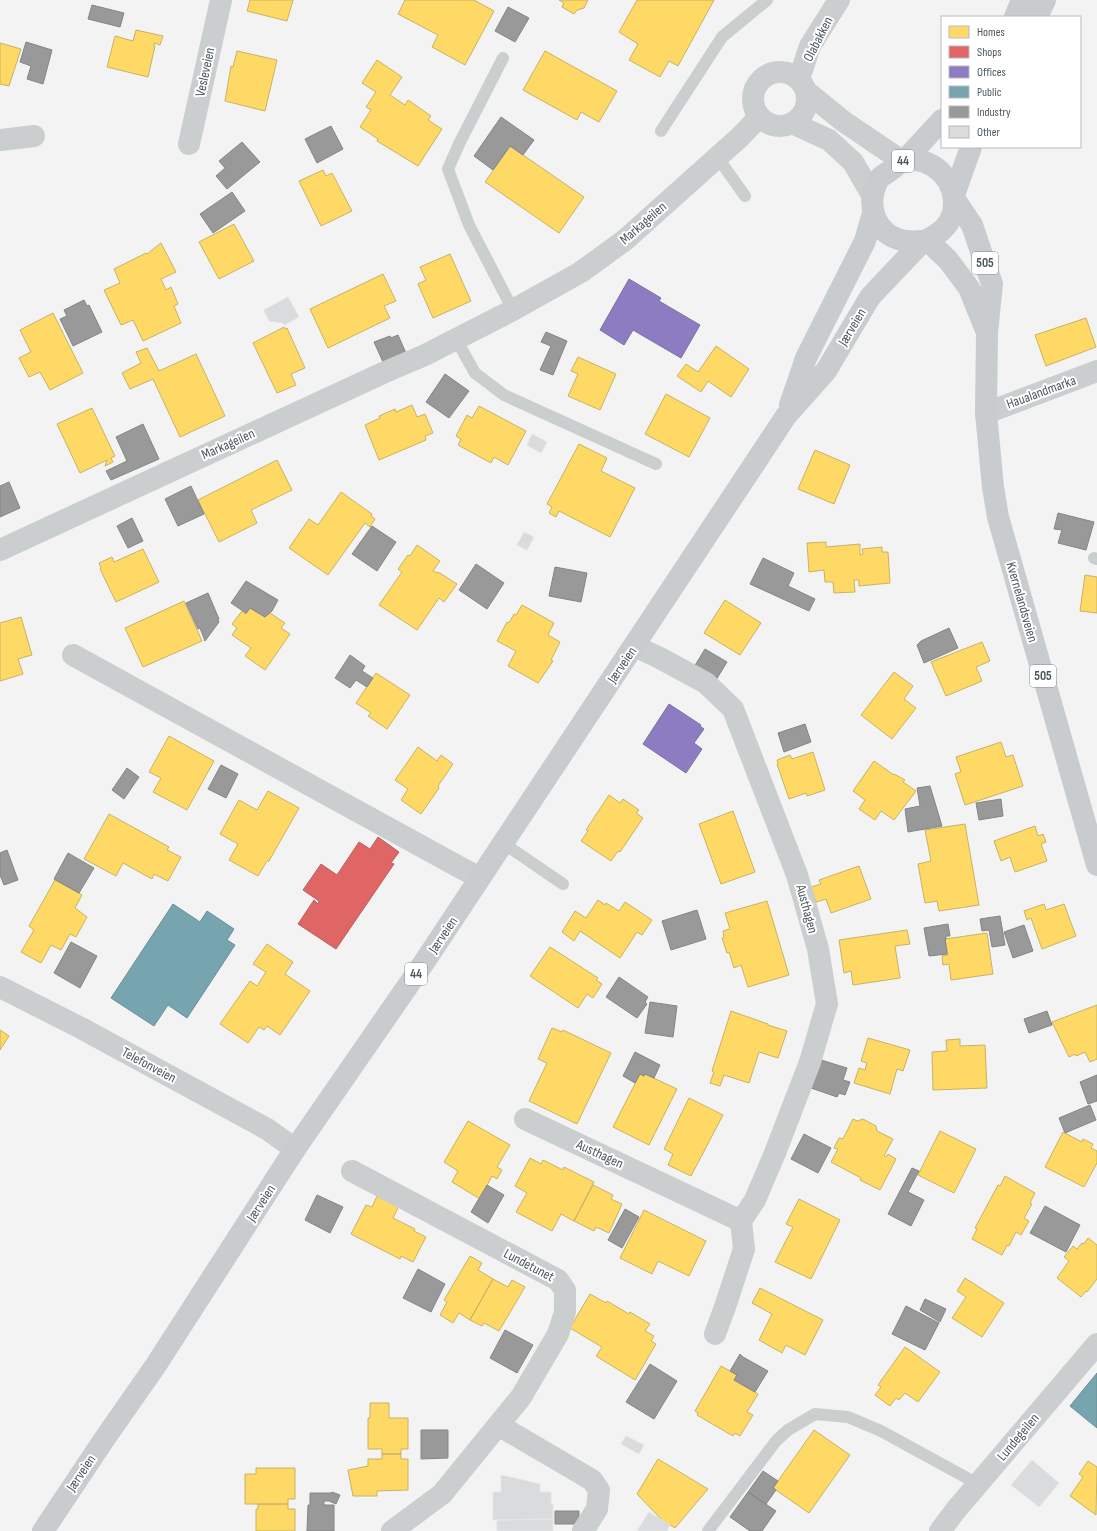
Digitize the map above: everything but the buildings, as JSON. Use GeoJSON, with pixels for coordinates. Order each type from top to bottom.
{"type":"FeatureCollection","features":[{"type":"Feature","properties":{"kind":"main road"},"geometry":{"type":"LineString","coordinates":[[1015,16],[1022,0]]}},
{"type":"Feature","properties":{"kind":"main road"},"geometry":{"type":"LineString","coordinates":[[1037,16],[1045,0]]}},
{"type":"Feature","properties":{"kind":"main road","name":"44"},"geometry":{"type":"LineString","coordinates":[[873,204],[878,180],[903,161],[941,121]]}},
{"type":"Feature","properties":{"kind":"main road","name":"44"},"geometry":{"type":"LineString","coordinates":[[925,241],[942,230],[952,216],[954,197],[971,148]]}},
{"type":"Feature","properties":{"kind":"main road","name":"44"},"geometry":{"type":"LineString","coordinates":[[903,161],[921,160],[936,167],[948,179],[954,197]]}},
{"type":"Feature","properties":{"kind":"main road","name":"Kvernelandsveien"},"geometry":{"type":"LineString","coordinates":[[954,197],[972,225],[992,284],[987,333],[986,413],[993,487],[998,518],[1097,865]]}},
{"type":"Feature","properties":{"kind":"main road"},"geometry":{"type":"LineString","coordinates":[[873,204],[881,227],[893,237],[907,242],[925,241]]}},
{"type":"Feature","properties":{"kind":"main road","name":"Jærveien"},"geometry":{"type":"LineString","coordinates":[[786,416],[806,358],[865,241],[873,204]]}},
{"type":"Feature","properties":{"kind":"main road","name":"Jærveien"},"geometry":{"type":"LineString","coordinates":[[42,1531],[156,1365],[295,1149],[425,961],[786,416],[826,371],[870,297],[925,241]]}},
{"type":"Feature","properties":{"kind":"main road","name":"Kvernelandsveien"},"geometry":{"type":"LineString","coordinates":[[925,241],[948,260],[969,288],[987,333]]}},
{"type":"Feature","properties":{"kind":"street","name":"Vesleveien"},"geometry":{"type":"LineString","coordinates":[[189,144],[221,0]]}},
{"type":"Feature","properties":{"kind":"street","name":"Olabakken"},"geometry":{"type":"LineString","coordinates":[[803,85],[810,46],[839,0]]}},
{"type":"Feature","properties":{"kind":"street"},"geometry":{"type":"LineString","coordinates":[[803,85],[807,101],[805,110],[800,118],[792,124],[776,126],[767,123],[759,117],[753,106],[752,97],[755,87],[760,80],[772,72],[782,71],[791,74],[843,121],[903,161]]}},
{"type":"Feature","properties":{"kind":"street","name":"Markageilen"},"geometry":{"type":"LineString","coordinates":[[0,550],[382,373],[425,355],[513,310],[581,272],[625,240],[718,158],[759,117]]}},
{"type":"Feature","properties":{"kind":"street"},"geometry":{"type":"LineString","coordinates":[[792,124],[829,140],[853,162],[873,204]]}},
{"type":"Feature","properties":{"kind":"street"},"geometry":{"type":"LineString","coordinates":[[0,140],[34,136]]}},
{"type":"Feature","properties":{"kind":"street","name":"Haualandmarka"},"geometry":{"type":"LineString","coordinates":[[986,413],[1097,371]]}},
{"type":"Feature","properties":{"kind":"street","name":"Austhagen"},"geometry":{"type":"LineString","coordinates":[[525,1119],[741,1221],[755,1200],[775,1153],[810,1062],[826,1009],[827,1004],[818,949],[797,875],[733,709],[706,683],[634,646]]}},
{"type":"Feature","properties":{"kind":"street"},"geometry":{"type":"LineString","coordinates":[[73,655],[480,878]]}},
{"type":"Feature","properties":{"kind":"street","name":"Telefonveien"},"geometry":{"type":"LineString","coordinates":[[0,987],[81,1028],[255,1122],[295,1149]]}},
{"type":"Feature","properties":{"kind":"street","name":"Lundetunet"},"geometry":{"type":"LineString","coordinates":[[352,1171],[558,1280],[565,1290],[565,1312],[558,1334],[521,1397],[442,1494],[392,1531]]}},
{"type":"Feature","properties":{"kind":"street"},"geometry":{"type":"LineString","coordinates":[[715,1334],[744,1250],[741,1221]]}},
{"type":"Feature","properties":{"kind":"street","name":"Lundegeilen"},"geometry":{"type":"LineString","coordinates":[[940,1531],[1097,1344]]}},
{"type":"Feature","properties":{"kind":"street"},"geometry":{"type":"LineString","coordinates":[[498,1425],[592,1480],[599,1490],[597,1509],[583,1531]]}},
{"type":"Feature","properties":{"kind":"lane"},"geometry":{"type":"LineString","coordinates":[[661,131],[722,37],[767,0]]}},
{"type":"Feature","properties":{"kind":"lane"},"geometry":{"type":"LineString","coordinates":[[503,58],[459,144],[448,169],[468,225],[513,310]]}},
{"type":"Feature","properties":{"kind":"lane"},"geometry":{"type":"LineString","coordinates":[[718,158],[745,196]]}},
{"type":"Feature","properties":{"kind":"lane"},"geometry":{"type":"LineString","coordinates":[[456,339],[476,373],[504,395],[656,464]]}},
{"type":"Feature","properties":{"kind":"lane"},"geometry":{"type":"LineString","coordinates":[[503,843],[563,884]]}},
{"type":"Feature","properties":{"kind":"lane"},"geometry":{"type":"LineString","coordinates":[[708,1531],[776,1441],[788,1430],[816,1414],[848,1417],[880,1431],[978,1484]]}}]}
